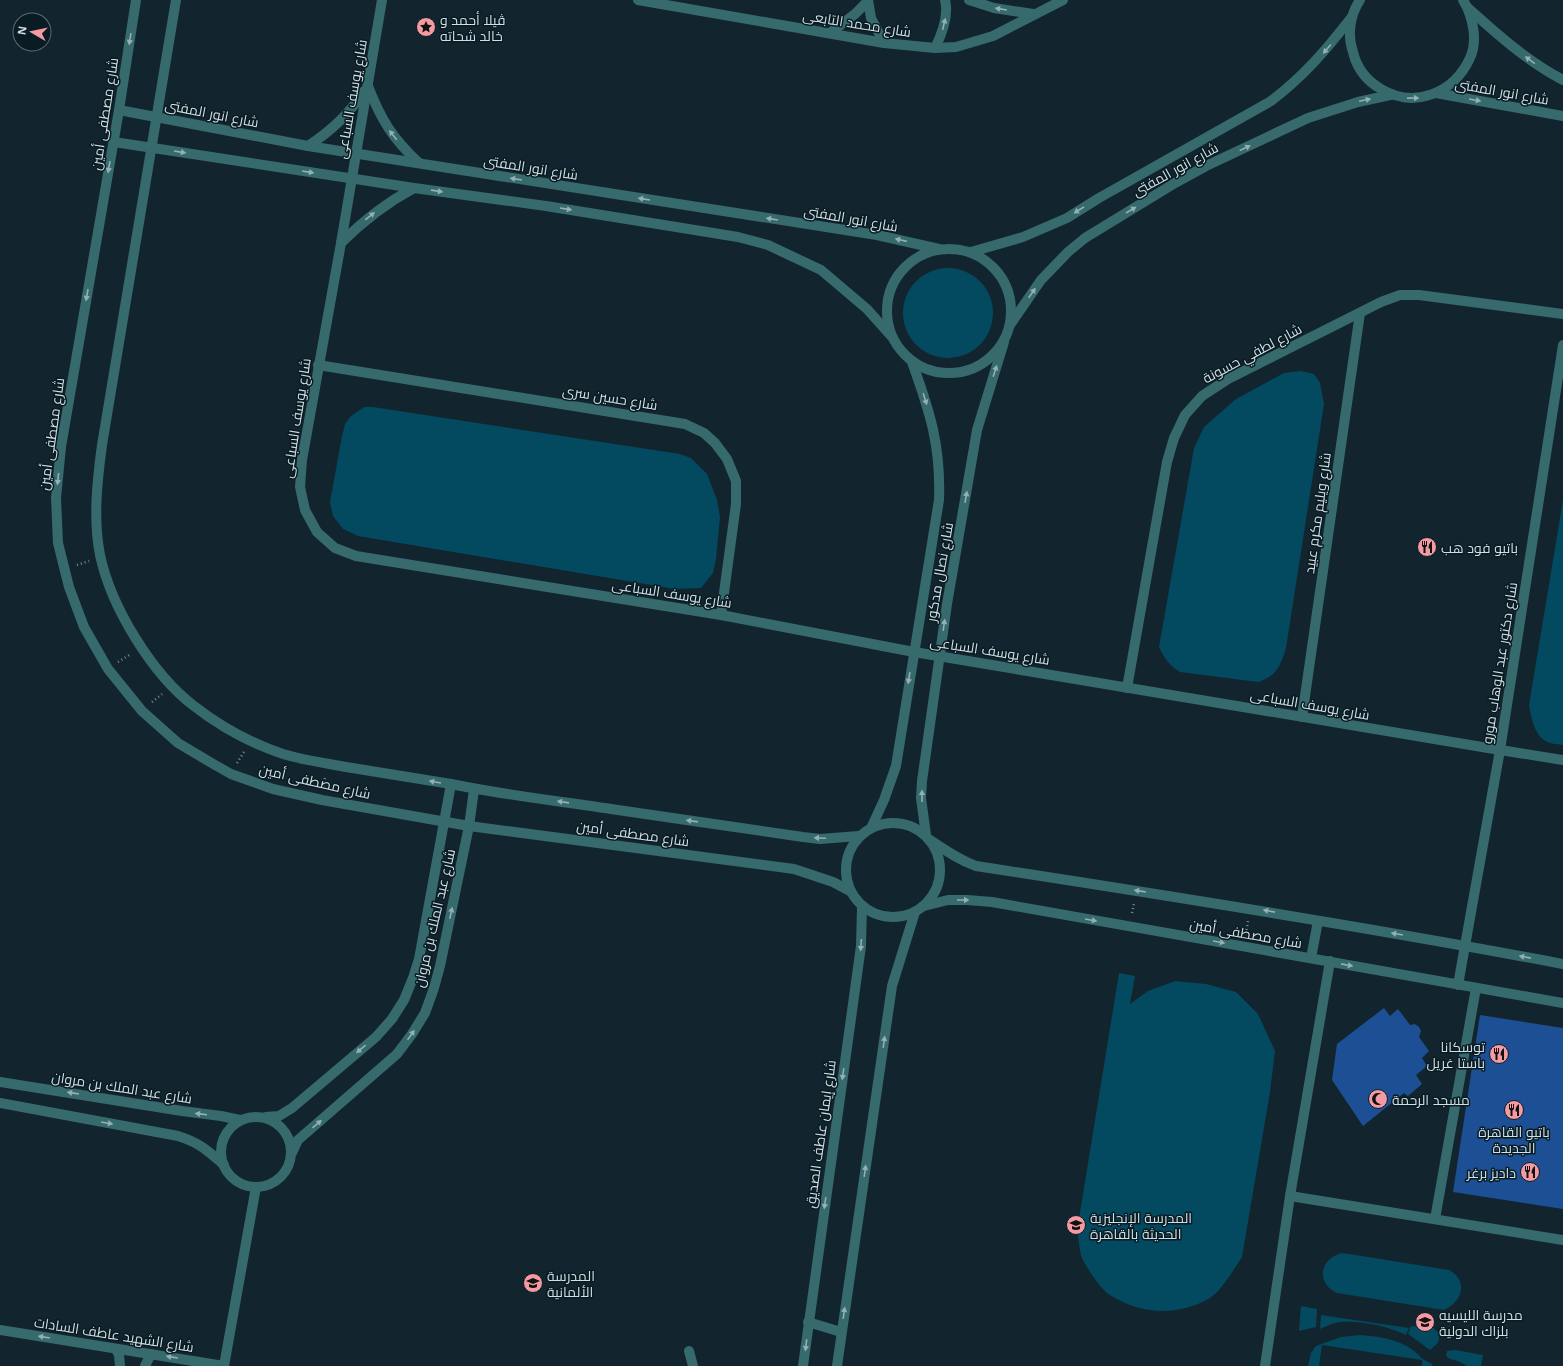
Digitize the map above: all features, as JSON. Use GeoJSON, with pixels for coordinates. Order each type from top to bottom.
{"type":"FeatureCollection","features":[{"type":"Feature","properties":{"kind":"street","name":"شارع مصطفى أمين"},"geometry":{"type":"LineString","coordinates":[[136,0],[114,142],[61,448],[56,498],[58,543],[64,570],[84,628],[108,669],[142,711],[178,743],[231,774],[274,789],[322,800],[469,826],[794,869],[833,882],[850,891]]}},
{"type":"Feature","properties":{"kind":"street","name":"شارع مصطفى أمين"},"geometry":{"type":"LineString","coordinates":[[176,0],[102,445],[96,495],[97,535],[100,556],[108,582],[123,618],[140,647],[172,686],[198,710],[223,727],[250,741],[285,755],[327,764],[451,784],[474,790],[803,837],[826,838],[859,836]]}},
{"type":"Feature","properties":{"kind":"street","name":"شارع يوسف السباعى"},"geometry":{"type":"LineString","coordinates":[[382,0],[341,243],[302,460],[300,488],[304,510],[317,532],[335,548],[356,556],[721,614],[914,652],[1563,760]]}},
{"type":"Feature","properties":{"kind":"street","name":"شارع محمد التابعى"},"geometry":{"type":"LineString","coordinates":[[638,0],[676,3],[830,34],[884,43],[935,48],[956,47],[993,36],[1033,14],[1063,0]]}},
{"type":"Feature","properties":{"kind":"street"},"geometry":{"type":"LineString","coordinates":[[830,34],[855,14],[868,0]]}},
{"type":"Feature","properties":{"kind":"street"},"geometry":{"type":"LineString","coordinates":[[868,0],[871,18],[884,43]]}},
{"type":"Feature","properties":{"kind":"street"},"geometry":{"type":"LineString","coordinates":[[935,48],[944,27],[946,16],[945,0]]}},
{"type":"Feature","properties":{"kind":"street"},"geometry":{"type":"LineString","coordinates":[[969,0],[994,8],[1033,14]]}},
{"type":"Feature","properties":{"kind":"street"},"geometry":{"type":"LineString","coordinates":[[1360,0],[1352,18],[1349,42],[1356,64],[1370,83],[1390,95],[1406,98],[1421,98],[1436,93],[1457,79],[1470,58],[1474,33],[1466,4]]}},
{"type":"Feature","properties":{"kind":"street","name":"شارع انور المفتى"},"geometry":{"type":"LineString","coordinates":[[1466,4],[1494,32],[1518,52],[1542,69],[1563,80]]}},
{"type":"Feature","properties":{"kind":"street","name":"شارع انور المفتى"},"geometry":{"type":"LineString","coordinates":[[971,252],[1023,237],[1067,218],[1099,198],[1271,100],[1289,88],[1309,69],[1352,18]]}},
{"type":"Feature","properties":{"kind":"street"},"geometry":{"type":"LineString","coordinates":[[308,146],[326,135],[342,121],[368,86]]}},
{"type":"Feature","properties":{"kind":"street"},"geometry":{"type":"LineString","coordinates":[[368,86],[376,108],[388,129],[402,147],[419,163]]}},
{"type":"Feature","properties":{"kind":"street","name":"شارع انور المفتى"},"geometry":{"type":"LineString","coordinates":[[1436,93],[1563,116]]}},
{"type":"Feature","properties":{"kind":"street","name":"شارع انور المفتى"},"geometry":{"type":"LineString","coordinates":[[1010,325],[1041,280],[1068,252],[1085,238],[1175,183],[1206,166],[1308,118],[1358,102],[1390,95]]}},
{"type":"Feature","properties":{"kind":"street","name":"شارع انور المفتى"},"geometry":{"type":"LineString","coordinates":[[119,110],[308,146],[877,235],[939,249]]}},
{"type":"Feature","properties":{"kind":"street"},"geometry":{"type":"LineString","coordinates":[[114,142],[352,179],[561,209],[738,237],[768,245],[821,270],[867,309],[892,337],[900,350],[912,362],[927,370],[944,374],[962,373],[979,367],[993,356],[1004,342],[1010,325],[1011,302],[1004,281],[990,263],[971,252],[955,248],[939,249],[921,255],[905,266],[894,281],[888,299],[887,318],[892,337]]}},
{"type":"Feature","properties":{"kind":"street"},"geometry":{"type":"LineString","coordinates":[[341,243],[357,226],[375,212],[414,188]]}},
{"type":"Feature","properties":{"kind":"street","name":"شارع لطفي حسونة"},"geometry":{"type":"LineString","coordinates":[[1127,688],[1167,462],[1174,438],[1185,415],[1202,396],[1228,379],[1381,302],[1400,295],[1419,295],[1563,314]]}},
{"type":"Feature","properties":{"kind":"street","name":"شارع ويليم مكرم عبيد"},"geometry":{"type":"LineString","coordinates":[[1302,717],[1360,313]]}},
{"type":"Feature","properties":{"kind":"street","name":"شارع نصال مدكور"},"geometry":{"type":"LineString","coordinates":[[928,837],[921,798],[939,655],[977,430],[1004,342]]}},
{"type":"Feature","properties":{"kind":"street","name":"شارع دكتور عبد الوهاب مورو"},"geometry":{"type":"LineString","coordinates":[[1458,985],[1500,750],[1563,345]]}},
{"type":"Feature","properties":{"kind":"street","name":"شارع نصال مدكور"},"geometry":{"type":"LineString","coordinates":[[872,826],[884,800],[896,766],[938,500],[940,476],[938,447],[932,419],[912,362]]}},
{"type":"Feature","properties":{"kind":"street","name":"شارع حسين سرى"},"geometry":{"type":"LineString","coordinates":[[318,365],[684,424],[704,433],[715,443],[727,459],[736,481],[736,504],[721,614]]}},
{"type":"Feature","properties":{"kind":"street","name":"شارع عبد الملك بن مروان"},"geometry":{"type":"LineString","coordinates":[[0,1082],[240,1120],[257,1116],[279,1116],[292,1108],[376,1037],[392,1019],[404,1000],[419,959],[451,784]]}},
{"type":"Feature","properties":{"kind":"street","name":"شارع عبد الملك بن مروان"},"geometry":{"type":"LineString","coordinates":[[256,1187],[271,1184],[278,1180],[288,1168],[292,1153],[298,1140],[397,1054],[425,1013],[440,966],[469,826],[474,790]]}},
{"type":"Feature","properties":{"kind":"street"},"geometry":{"type":"LineString","coordinates":[[886,822],[900,822],[914,826],[928,837],[939,856],[941,874],[935,892],[924,906],[914,912],[897,918],[878,915],[862,906],[850,891],[846,872],[849,852],[859,836],[872,826],[886,822]]}},
{"type":"Feature","properties":{"kind":"street","name":"شارع مصطفى أمين"},"geometry":{"type":"LineString","coordinates":[[928,837],[954,856],[976,866],[1250,908],[1318,921],[1465,945],[1563,964]]}},
{"type":"Feature","properties":{"kind":"street","name":"شارع مصطفى أمين"},"geometry":{"type":"LineString","coordinates":[[924,906],[948,900],[992,902],[1563,1003]]}},
{"type":"Feature","properties":{"kind":"street","name":"شارع إيمان عاطف الصديق"},"geometry":{"type":"LineString","coordinates":[[803,1366],[861,946],[862,906]]}},
{"type":"Feature","properties":{"kind":"street"},"geometry":{"type":"LineString","coordinates":[[837,1366],[892,986],[914,912]]}},
{"type":"Feature","properties":{"kind":"street"},"geometry":{"type":"LineString","coordinates":[[1311,958],[1318,921]]}},
{"type":"Feature","properties":{"kind":"street"},"geometry":{"type":"LineString","coordinates":[[1265,1366],[1290,1196],[1330,961]]}},
{"type":"Feature","properties":{"kind":"street"},"geometry":{"type":"LineString","coordinates":[[1435,1219],[1476,988]]}},
{"type":"Feature","properties":{"kind":"street"},"geometry":{"type":"LineString","coordinates":[[0,1103],[178,1136],[194,1141],[205,1148],[224,1166]]}},
{"type":"Feature","properties":{"kind":"street"},"geometry":{"type":"LineString","coordinates":[[266,1117],[278,1124],[288,1135],[292,1153]]}},
{"type":"Feature","properties":{"kind":"street"},"geometry":{"type":"LineString","coordinates":[[224,1366],[256,1187],[236,1181],[227,1172],[224,1166],[222,1157],[223,1140],[227,1132],[240,1120]]}},
{"type":"Feature","properties":{"kind":"street"},"geometry":{"type":"LineString","coordinates":[[1290,1196],[1563,1240]]}},
{"type":"Feature","properties":{"kind":"street"},"geometry":{"type":"LineString","coordinates":[[808,1322],[841,1332]]}},
{"type":"Feature","properties":{"kind":"street","name":"شارع الشهيد عاطف السادات"},"geometry":{"type":"LineString","coordinates":[[0,1330],[224,1366]]}},
{"type":"Feature","properties":{"kind":"street"},"geometry":{"type":"LineString","coordinates":[[116,1349],[119,1355],[120,1366]]}},
{"type":"Feature","properties":{"kind":"street"},"geometry":{"type":"LineString","coordinates":[[689,1351],[693,1366]]}},
{"type":"Feature","properties":{"kind":"street"},"geometry":{"type":"LineString","coordinates":[[145,1366],[151,1354]]}},
{"type":"Feature","properties":{"kind":"path"},"geometry":{"type":"LineString","coordinates":[[64,570],[100,556]]}},
{"type":"Feature","properties":{"kind":"path"},"geometry":{"type":"LineString","coordinates":[[108,669],[140,647]]}},
{"type":"Feature","properties":{"kind":"path"},"geometry":{"type":"LineString","coordinates":[[142,711],[172,686]]}},
{"type":"Feature","properties":{"kind":"path"},"geometry":{"type":"LineString","coordinates":[[231,774],[250,741]]}},
{"type":"Feature","properties":{"kind":"path"},"geometry":{"type":"LineString","coordinates":[[322,800],[327,764]]}},
{"type":"Feature","properties":{"kind":"path"},"geometry":{"type":"LineString","coordinates":[[1130,926],[1136,890]]}},
{"type":"Feature","properties":{"kind":"path"},"geometry":{"type":"LineString","coordinates":[[1244,946],[1250,908]]}},
{"type":"Feature","properties":{"kind":"shaded area"},"geometry":{"type":"Polygon","coordinates":[[[939,268],[957,268],[973,275],[986,288],[993,304],[993,322],[986,338],[973,351],[957,358],[939,358],[923,351],[910,338],[903,322],[903,304],[910,288],[923,275],[939,268]]]}},
{"type":"Feature","properties":{"kind":"shaded area"},"geometry":{"type":"Polygon","coordinates":[[[1301,371],[1314,374],[1320,383],[1324,404],[1286,648],[1280,665],[1273,674],[1258,682],[1180,672],[1173,667],[1163,655],[1159,647],[1194,448],[1204,427],[1236,399],[1284,373],[1301,371]]]}},
{"type":"Feature","properties":{"kind":"shaded area"},"geometry":{"type":"Polygon","coordinates":[[[364,407],[373,407],[680,454],[691,458],[707,474],[717,500],[720,517],[716,559],[713,573],[701,588],[675,589],[358,536],[343,529],[333,516],[330,502],[345,424],[350,417],[364,407]]]}},
{"type":"Feature","properties":{"kind":"shaded area"},"geometry":{"type":"Polygon","coordinates":[[[1563,500],[1563,745],[1553,744],[1541,737],[1534,724],[1529,705],[1563,500]]]}},
{"type":"Feature","properties":{"kind":"shaded area"},"geometry":{"type":"Polygon","coordinates":[[[1119,973],[1135,976],[1130,1004],[1148,991],[1175,981],[1206,984],[1236,992],[1258,1014],[1275,1051],[1270,1092],[1242,1257],[1228,1279],[1214,1295],[1199,1304],[1187,1308],[1164,1311],[1152,1310],[1140,1308],[1117,1299],[1100,1286],[1082,1258],[1077,1231],[1119,973]]]}},
{"type":"Feature","properties":{"kind":"shaded area"},"geometry":{"type":"Polygon","coordinates":[[[1343,1253],[1449,1270],[1459,1280],[1461,1285],[1459,1297],[1444,1310],[1337,1293],[1330,1289],[1325,1283],[1323,1271],[1329,1260],[1335,1255],[1343,1253]]]}},
{"type":"Feature","properties":{"kind":"shaded area"},"geometry":{"type":"Polygon","coordinates":[[[1301,1306],[1317,1309],[1316,1327],[1299,1331],[1301,1306]]]}},
{"type":"Feature","properties":{"kind":"shaded area"},"geometry":{"type":"Polygon","coordinates":[[[1321,1315],[1409,1328],[1406,1335],[1380,1326],[1352,1322],[1335,1323],[1320,1329],[1321,1315]]]}},
{"type":"Feature","properties":{"kind":"shaded area"},"geometry":{"type":"Polygon","coordinates":[[[1411,1326],[1433,1328],[1437,1331],[1439,1337],[1438,1342],[1430,1350],[1408,1334],[1411,1326]]]}},
{"type":"Feature","properties":{"kind":"shaded area"},"geometry":{"type":"Polygon","coordinates":[[[1360,1335],[1380,1337],[1401,1343],[1413,1350],[1424,1360],[1433,1364],[1431,1366],[1422,1366],[1422,1360],[1322,1345],[1319,1366],[1308,1366],[1311,1353],[1316,1346],[1341,1337],[1360,1335]]]}},
{"type":"Feature","properties":{"kind":"shaded area"},"geometry":{"type":"Polygon","coordinates":[[[1455,1350],[1483,1355],[1481,1366],[1467,1366],[1446,1356],[1447,1351],[1455,1350]]]}},
{"type":"Feature","properties":{"kind":"building"},"geometry":{"type":"Polygon","coordinates":[[[1384,1008],[1390,1016],[1398,1009],[1410,1025],[1415,1024],[1419,1027],[1421,1031],[1419,1037],[1429,1051],[1422,1058],[1427,1066],[1416,1075],[1422,1084],[1408,1096],[1404,1093],[1363,1126],[1332,1080],[1337,1044],[1384,1008]]]}},
{"type":"Feature","properties":{"kind":"building","name":"باتيو القاهرة الجديدة"},"geometry":{"type":"Polygon","coordinates":[[[1480,1015],[1563,1028],[1563,1209],[1453,1192],[1480,1015]]]}},
{"type":"Feature","properties":{"kind":"place","name":"ڤيلا أحمد و خالد شحاته"},"geometry":{"type":"Point","coordinates":[426,27]}},
{"type":"Feature","properties":{"kind":"place","name":"باتيو فود هب"},"geometry":{"type":"Point","coordinates":[1427,547]}},
{"type":"Feature","properties":{"kind":"place","name":"توسكانا باستا غريل"},"geometry":{"type":"Point","coordinates":[1499,1054]}},
{"type":"Feature","properties":{"kind":"place","name":"مسجد الرحمة"},"geometry":{"type":"Point","coordinates":[1378,1099]}},
{"type":"Feature","properties":{"kind":"place","name":"باتيو القاهرة الجديدة"},"geometry":{"type":"Point","coordinates":[1514,1110]}},
{"type":"Feature","properties":{"kind":"place","name":"داديز برغر"},"geometry":{"type":"Point","coordinates":[1530,1172]}},
{"type":"Feature","properties":{"kind":"place","name":"المدرسة الإنجليزية الحديثة بالقاهرة"},"geometry":{"type":"Point","coordinates":[1076,1225]}},
{"type":"Feature","properties":{"kind":"place","name":"المدرسة الألمانية"},"geometry":{"type":"Point","coordinates":[533,1283]}},
{"type":"Feature","properties":{"kind":"place","name":"مدرسة الليسيه بلزاك الدولية"},"geometry":{"type":"Point","coordinates":[1425,1322]}}]}
